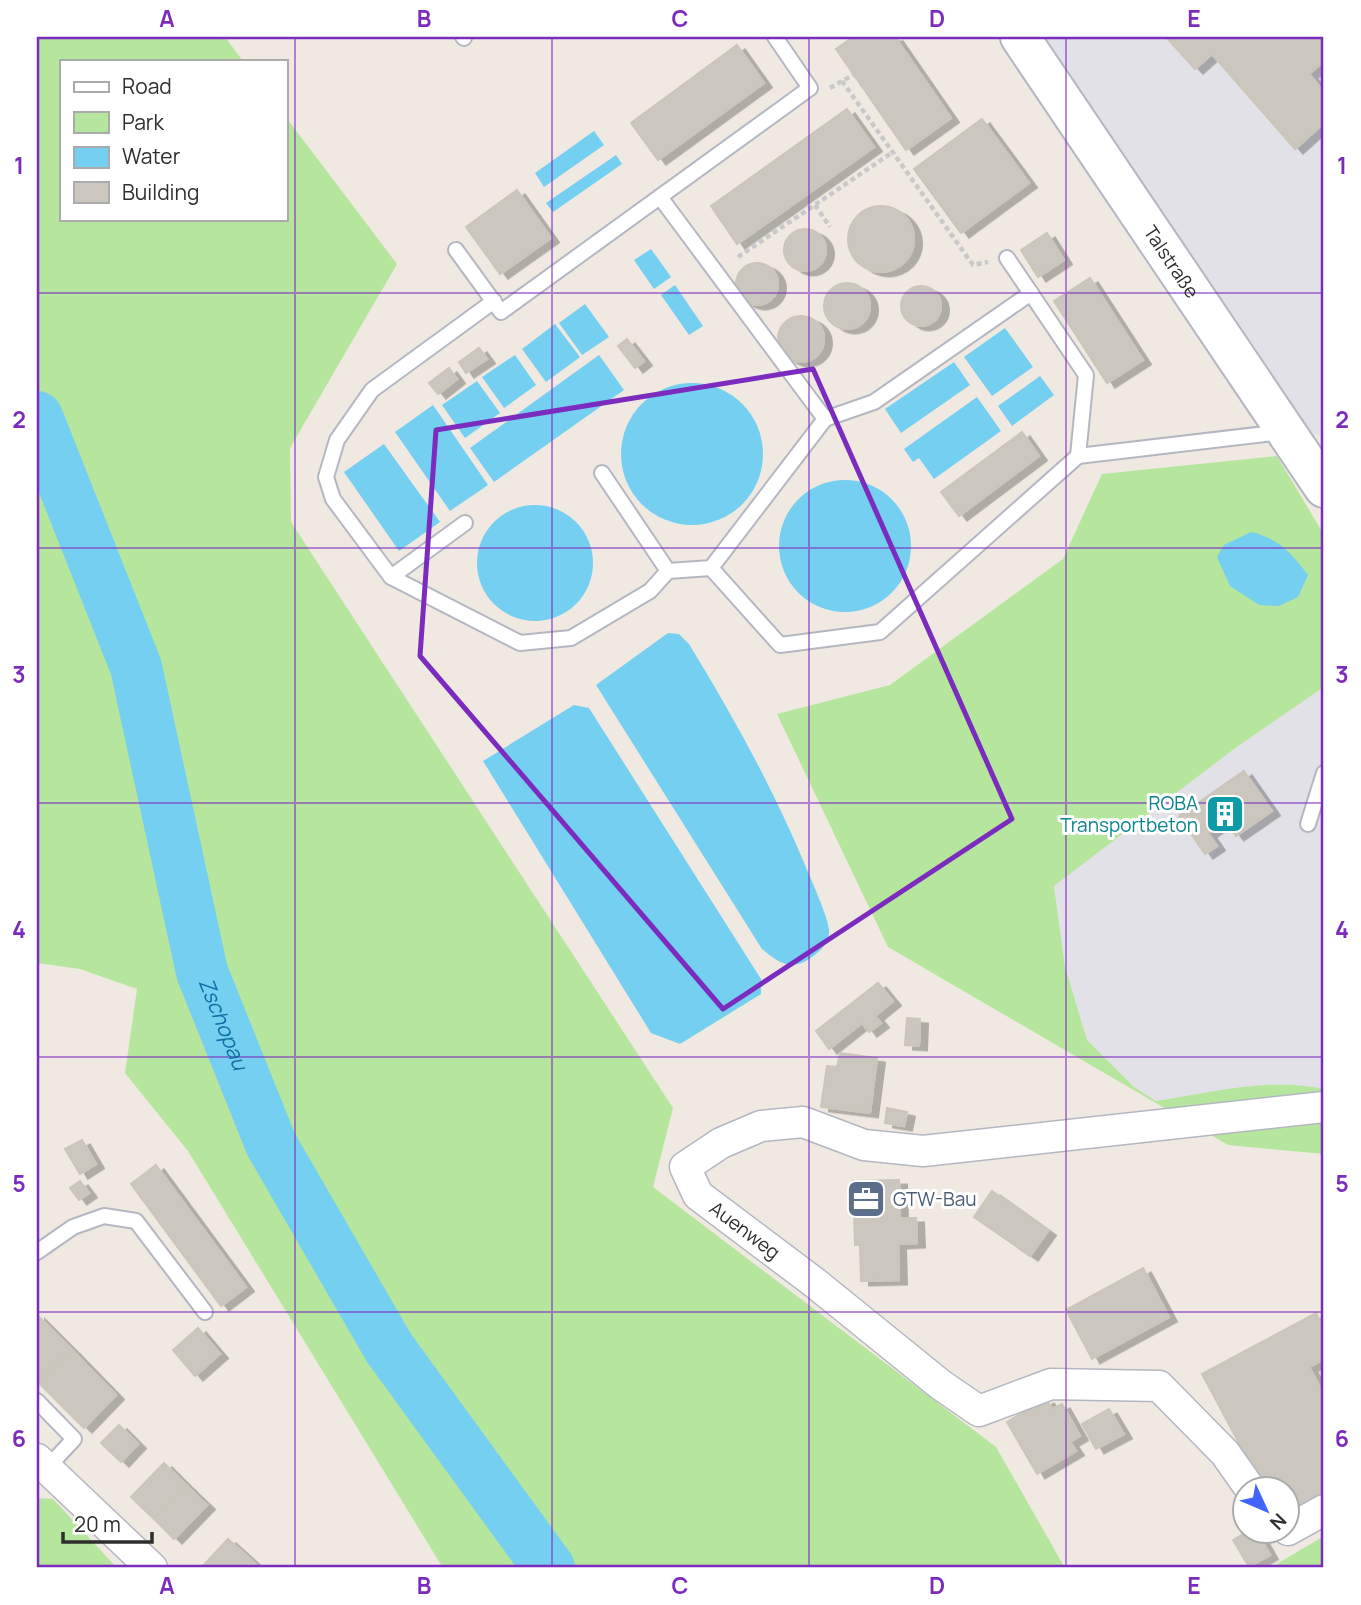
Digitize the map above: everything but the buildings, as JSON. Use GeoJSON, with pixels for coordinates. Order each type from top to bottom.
{"type":"FeatureCollection","features":[{"type":"Feature","properties":{"kind":"main road","name":"Talstraße"},"geometry":{"type":"LineString","coordinates":[[1020,37],[1324,486]]}},
{"type":"Feature","properties":{"kind":"street","name":"Auenweg"},"geometry":{"type":"LineString","coordinates":[[1242,1476],[1225,1453],[1159,1386],[1051,1384],[979,1411],[941,1385],[815,1283],[698,1195],[685,1167],[721,1143],[761,1126],[803,1122],[864,1145],[923,1151],[1324,1108]]}},
{"type":"Feature","properties":{"kind":"street"},"geometry":{"type":"LineString","coordinates":[[42,1463],[152,1568]]}},
{"type":"Feature","properties":{"kind":"street"},"geometry":{"type":"LineString","coordinates":[[1302,1522],[1324,1510]]}},
{"type":"Feature","properties":{"kind":"lane"},"geometry":{"type":"LineString","coordinates":[[456,250],[501,312],[810,88],[775,37]]}},
{"type":"Feature","properties":{"kind":"lane"},"geometry":{"type":"LineString","coordinates":[[660,197],[825,419]]}},
{"type":"Feature","properties":{"kind":"lane"},"geometry":{"type":"LineString","coordinates":[[1007,258],[1086,375],[1079,456]]}},
{"type":"Feature","properties":{"kind":"lane"},"geometry":{"type":"LineString","coordinates":[[494,301],[372,390],[337,440],[327,477],[333,499],[391,577],[520,643],[571,638],[650,591],[668,571],[711,568],[825,419],[874,402],[1031,293]]}},
{"type":"Feature","properties":{"kind":"lane"},"geometry":{"type":"LineString","coordinates":[[711,568],[779,645],[880,632],[1079,456],[1287,432]]}},
{"type":"Feature","properties":{"kind":"lane"},"geometry":{"type":"LineString","coordinates":[[602,473],[668,571]]}},
{"type":"Feature","properties":{"kind":"lane"},"geometry":{"type":"LineString","coordinates":[[391,577],[465,523]]}},
{"type":"Feature","properties":{"kind":"lane"},"geometry":{"type":"LineString","coordinates":[[1308,824],[1324,773]]}},
{"type":"Feature","properties":{"kind":"lane"},"geometry":{"type":"LineString","coordinates":[[37,1252],[73,1227],[104,1216],[136,1221],[205,1312]]}},
{"type":"Feature","properties":{"kind":"lane"},"geometry":{"type":"LineString","coordinates":[[37,1401],[74,1439],[42,1463]]}},
{"type":"Feature","properties":{"kind":"path"},"geometry":{"type":"LineString","coordinates":[[842,81],[973,265],[1007,258]]}},
{"type":"Feature","properties":{"kind":"path"},"geometry":{"type":"LineString","coordinates":[[738,257],[893,152]]}},
{"type":"Feature","properties":{"kind":"path"},"geometry":{"type":"LineString","coordinates":[[815,205],[830,227]]}},
{"type":"Feature","properties":{"kind":"highlighted area"},"geometry":{"type":"Polygon","coordinates":[[[813,369],[1012,819],[723,1009],[420,656],[436,430],[813,369]]]}},
{"type":"Feature","properties":{"kind":"shaded area"},"geometry":{"type":"Polygon","coordinates":[[[1045,37],[1324,37],[1324,436],[1308,434],[1045,37]]]}},
{"type":"Feature","properties":{"kind":"shaded area"},"geometry":{"type":"Polygon","coordinates":[[[1324,687],[1324,1089],[1308,1086],[1258,1086],[1156,1101],[1134,1087],[1087,1040],[1065,967],[1054,886],[1238,746],[1324,687]]]}},
{"type":"Feature","properties":{"kind":"green space"},"geometry":{"type":"Polygon","coordinates":[[[37,37],[225,37],[242,60],[60,60],[60,220],[287,220],[287,119],[397,264],[290,448],[291,522],[673,1108],[653,1187],[996,1447],[1065,1568],[443,1568],[188,1151],[125,1073],[137,989],[80,969],[37,963],[37,37]]]}},
{"type":"Feature","properties":{"kind":"green space"},"geometry":{"type":"Polygon","coordinates":[[[1277,456],[1324,535],[1324,687],[1238,746],[1054,886],[1065,967],[1087,1040],[1134,1087],[1156,1101],[1261,1085],[1324,1089],[1324,1154],[1228,1145],[888,947],[777,714],[890,685],[1063,559],[1102,474],[1277,456]]]}},
{"type":"Feature","properties":{"kind":"green space"},"geometry":{"type":"Polygon","coordinates":[[[37,1498],[53,1499],[117,1568],[37,1568],[37,1498]]]}},
{"type":"Feature","properties":{"kind":"green space"},"geometry":{"type":"Polygon","coordinates":[[[1324,1536],[1324,1568],[1270,1568],[1324,1536]]]}},
{"type":"Feature","properties":{"kind":"water"},"geometry":{"type":"Polygon","coordinates":[[[594,131],[604,145],[544,187],[535,173],[594,131]]]}},
{"type":"Feature","properties":{"kind":"water"},"geometry":{"type":"Polygon","coordinates":[[[616,155],[622,164],[553,212],[546,203],[616,155]]]}},
{"type":"Feature","properties":{"kind":"water"},"geometry":{"type":"Polygon","coordinates":[[[651,249],[671,277],[654,289],[634,260],[651,249]]]}},
{"type":"Feature","properties":{"kind":"water"},"geometry":{"type":"Polygon","coordinates":[[[675,285],[703,326],[689,335],[661,295],[675,285]]]}},
{"type":"Feature","properties":{"kind":"water"},"geometry":{"type":"Polygon","coordinates":[[[585,304],[609,337],[582,355],[559,323],[585,304]]]}},
{"type":"Feature","properties":{"kind":"water"},"geometry":{"type":"Polygon","coordinates":[[[555,324],[580,357],[546,382],[522,349],[555,324]]]}},
{"type":"Feature","properties":{"kind":"water"},"geometry":{"type":"Polygon","coordinates":[[[1005,328],[1033,367],[992,396],[964,357],[1005,328]]]}},
{"type":"Feature","properties":{"kind":"water"},"geometry":{"type":"Polygon","coordinates":[[[515,355],[536,385],[504,408],[482,377],[515,355]]]}},
{"type":"Feature","properties":{"kind":"water"},"geometry":{"type":"Polygon","coordinates":[[[599,355],[624,390],[494,482],[470,448],[599,355]]]}},
{"type":"Feature","properties":{"kind":"water"},"geometry":{"type":"Polygon","coordinates":[[[954,362],[970,385],[901,433],[885,409],[954,362]]]}},
{"type":"Feature","properties":{"kind":"water"},"geometry":{"type":"Polygon","coordinates":[[[1040,376],[1054,395],[1012,426],[998,406],[1040,376]]]}},
{"type":"Feature","properties":{"kind":"water"},"geometry":{"type":"Polygon","coordinates":[[[477,381],[500,413],[465,438],[442,405],[477,381]]]}},
{"type":"Feature","properties":{"kind":"water"},"geometry":{"type":"Polygon","coordinates":[[[692,383],[719,388],[742,404],[758,427],[763,454],[758,481],[742,504],[719,520],[692,525],[665,520],[642,504],[626,481],[621,454],[626,427],[642,404],[665,388],[692,383]]]}},
{"type":"Feature","properties":{"kind":"water"},"geometry":{"type":"Polygon","coordinates":[[[977,397],[1001,431],[934,479],[919,458],[913,462],[904,449],[977,397]]]}},
{"type":"Feature","properties":{"kind":"water"},"geometry":{"type":"Polygon","coordinates":[[[433,405],[488,485],[450,511],[395,432],[433,405]]]}},
{"type":"Feature","properties":{"kind":"water"},"geometry":{"type":"Polygon","coordinates":[[[384,444],[440,522],[399,551],[344,472],[384,444]]]}},
{"type":"Feature","properties":{"kind":"water"},"geometry":{"type":"Polygon","coordinates":[[[845,480],[870,485],[882,491],[900,509],[906,521],[911,546],[906,571],[900,583],[882,601],[870,607],[845,612],[820,607],[808,601],[790,583],[784,571],[779,546],[784,521],[790,509],[808,491],[820,485],[845,480]]]}},
{"type":"Feature","properties":{"kind":"water"},"geometry":{"type":"Polygon","coordinates":[[[535,505],[557,509],[576,522],[589,541],[593,563],[589,585],[576,604],[557,617],[535,621],[513,617],[494,604],[481,585],[477,563],[481,541],[494,522],[513,509],[535,505]]]}},
{"type":"Feature","properties":{"kind":"water"},"geometry":{"type":"Polygon","coordinates":[[[1251,532],[1284,548],[1308,575],[1298,597],[1279,606],[1259,605],[1230,586],[1217,557],[1224,545],[1251,532]]]}},
{"type":"Feature","properties":{"kind":"water"},"geometry":{"type":"Polygon","coordinates":[[[668,633],[679,634],[689,644],[721,698],[766,780],[823,907],[829,935],[821,949],[804,962],[786,964],[762,949],[596,685],[668,633]]]}},
{"type":"Feature","properties":{"kind":"water"},"geometry":{"type":"Polygon","coordinates":[[[574,705],[589,708],[761,979],[761,994],[680,1044],[651,1033],[483,761],[574,705]]]}},
{"type":"Feature","properties":{"kind":"waterway","name":"Zschopau"},"geometry":{"type":"LineString","coordinates":[[37,417],[136,667],[202,972],[271,1144],[389,1348],[549,1568]]}},
{"type":"Feature","properties":{"kind":"place","name":"ROBA Transportbeton"},"geometry":{"type":"Point","coordinates":[1225,814]}},
{"type":"Feature","properties":{"kind":"place","name":"GTW-Bau"},"geometry":{"type":"Point","coordinates":[866,1199]}}]}
